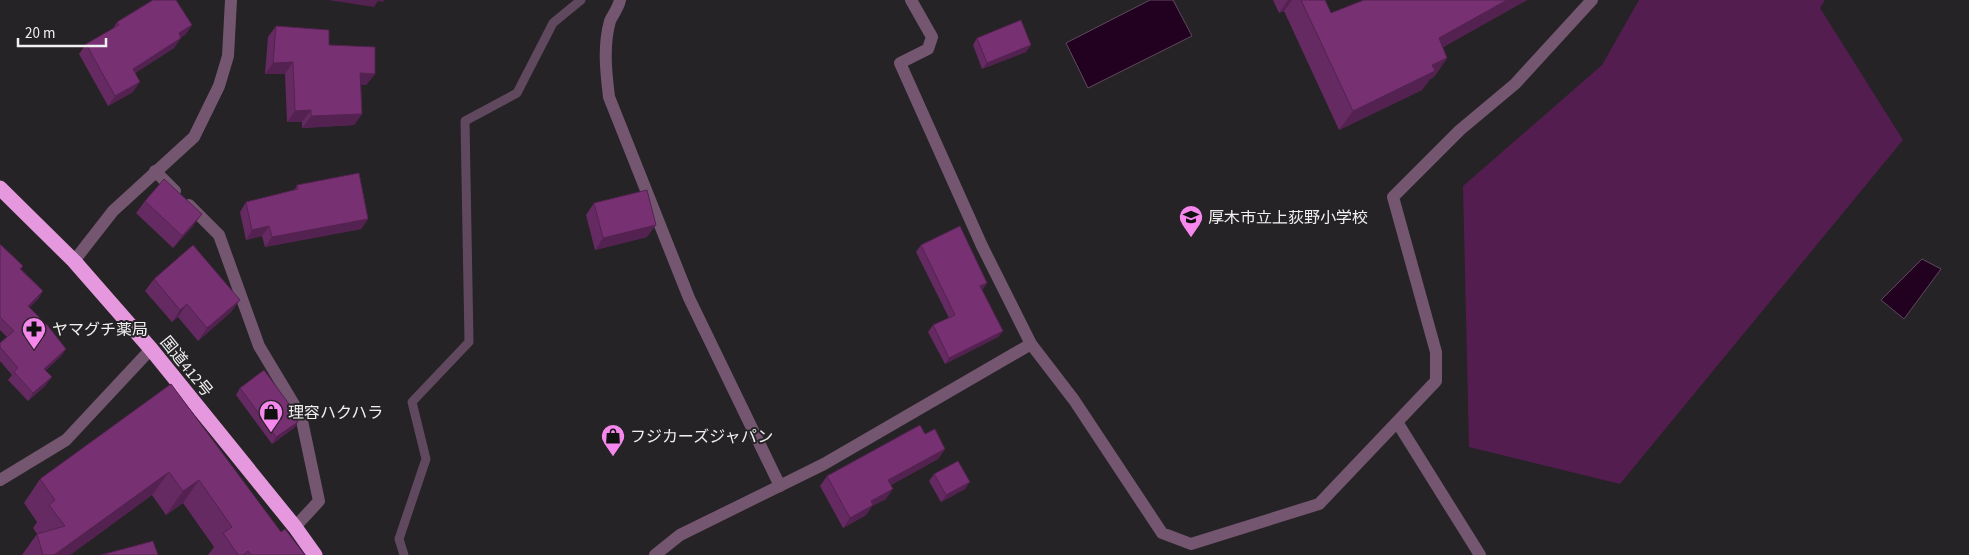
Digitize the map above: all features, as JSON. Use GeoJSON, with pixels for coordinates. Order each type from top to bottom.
{"type":"FeatureCollection","features":[{"type":"Feature","properties":{"kind":"highway","name":"国道412号"},"geometry":{"type":"LineString","coordinates":[[0,188],[74,261],[151,349],[295,526],[315,555]]}},
{"type":"Feature","properties":{"kind":"street"},"geometry":{"type":"LineString","coordinates":[[74,261],[113,212],[194,136],[219,86],[228,56],[231,0]]}},
{"type":"Feature","properties":{"kind":"street"},"geometry":{"type":"LineString","coordinates":[[620,0],[618,10],[611,20],[605,65],[609,97],[689,298],[780,486]]}},
{"type":"Feature","properties":{"kind":"street"},"geometry":{"type":"LineString","coordinates":[[911,0],[932,37],[928,49],[900,63],[982,246],[1031,344],[1074,400],[1162,533],[1191,544],[1319,504],[1436,381],[1436,352],[1393,197],[1460,130],[1514,84],[1592,0]]}},
{"type":"Feature","properties":{"kind":"street"},"geometry":{"type":"LineString","coordinates":[[156,171],[219,235],[259,346],[301,416],[319,501],[295,526]]}},
{"type":"Feature","properties":{"kind":"street"},"geometry":{"type":"LineString","coordinates":[[655,555],[680,535],[824,464],[1031,344]]}},
{"type":"Feature","properties":{"kind":"street"},"geometry":{"type":"LineString","coordinates":[[0,480],[66,440],[151,349]]}},
{"type":"Feature","properties":{"kind":"street"},"geometry":{"type":"LineString","coordinates":[[1397,422],[1480,555]]}},
{"type":"Feature","properties":{"kind":"shaded area"},"geometry":{"type":"Polygon","coordinates":[[[1150,0],[1173,0],[1192,36],[1088,88],[1066,43],[1150,0]]]}},
{"type":"Feature","properties":{"kind":"shaded area"},"geometry":{"type":"Polygon","coordinates":[[[1639,0],[1825,0],[1820,8],[1903,140],[1620,484],[1469,447],[1463,186],[1602,65],[1639,0]]]}},
{"type":"Feature","properties":{"kind":"shaded area"},"geometry":{"type":"Polygon","coordinates":[[[1922,259],[1941,269],[1904,319],[1881,300],[1922,259]]]}},
{"type":"Feature","properties":{"kind":"building"},"geometry":{"type":"Polygon","coordinates":[[[153,0],[176,0],[192,25],[179,33],[181,38],[133,69],[140,82],[115,96],[86,44],[119,25],[117,22],[153,0]]]}},
{"type":"Feature","properties":{"kind":"building"},"geometry":{"type":"Polygon","coordinates":[[[1301,0],[1325,0],[1331,13],[1364,0],[1507,0],[1439,38],[1447,58],[1432,65],[1435,71],[1353,111],[1301,0]]]}},
{"type":"Feature","properties":{"kind":"building"},"geometry":{"type":"Polygon","coordinates":[[[1021,20],[1031,45],[987,63],[977,38],[1021,20]]]}},
{"type":"Feature","properties":{"kind":"building"},"geometry":{"type":"Polygon","coordinates":[[[276,26],[329,30],[329,45],[375,47],[375,74],[360,73],[362,114],[311,116],[311,110],[295,111],[293,62],[273,63],[276,26]]]}},
{"type":"Feature","properties":{"kind":"building"},"geometry":{"type":"Polygon","coordinates":[[[359,173],[368,219],[272,237],[269,226],[252,230],[246,202],[298,189],[297,185],[359,173]]]}},
{"type":"Feature","properties":{"kind":"building"},"geometry":{"type":"Polygon","coordinates":[[[164,179],[202,214],[182,236],[145,201],[164,179]]]}},
{"type":"Feature","properties":{"kind":"building"},"geometry":{"type":"Polygon","coordinates":[[[647,190],[656,225],[603,238],[594,203],[647,190]]]}},
{"type":"Feature","properties":{"kind":"building"},"geometry":{"type":"Polygon","coordinates":[[[960,226],[987,283],[980,286],[1003,331],[949,358],[933,325],[955,315],[921,245],[960,226]]]}},
{"type":"Feature","properties":{"kind":"building"},"geometry":{"type":"Polygon","coordinates":[[[0,244],[23,266],[20,269],[43,291],[28,306],[48,326],[66,349],[44,369],[52,377],[33,393],[14,372],[18,368],[0,347],[0,343],[14,331],[0,317],[0,244]]]}},
{"type":"Feature","properties":{"kind":"building"},"geometry":{"type":"Polygon","coordinates":[[[193,245],[240,300],[207,328],[187,304],[180,310],[154,279],[193,245]]]}},
{"type":"Feature","properties":{"kind":"building"},"geometry":{"type":"Polygon","coordinates":[[[264,370],[292,408],[290,409],[298,422],[276,437],[240,388],[264,370]]]}},
{"type":"Feature","properties":{"kind":"building"},"geometry":{"type":"Polygon","coordinates":[[[171,384],[281,532],[285,529],[305,555],[251,555],[248,551],[243,555],[238,555],[223,533],[232,527],[199,480],[183,491],[169,472],[54,555],[43,555],[37,534],[65,526],[49,505],[55,500],[40,479],[171,384]]]}},
{"type":"Feature","properties":{"kind":"building"},"geometry":{"type":"Polygon","coordinates":[[[920,425],[925,434],[935,429],[945,449],[888,480],[893,489],[871,501],[873,505],[850,518],[827,476],[920,425]]]}},
{"type":"Feature","properties":{"kind":"building"},"geometry":{"type":"Polygon","coordinates":[[[958,461],[970,482],[946,495],[934,474],[958,461]]]}},
{"type":"Feature","properties":{"kind":"building"},"geometry":{"type":"Polygon","coordinates":[[[153,541],[158,555],[101,555],[153,541]]]}},
{"type":"Feature","properties":{"kind":"waterway"},"geometry":{"type":"LineString","coordinates":[[404,555],[399,539],[426,459],[412,402],[469,342],[465,121],[517,93],[553,23],[581,0]]}},
{"type":"Feature","properties":{"kind":"place","name":"厚木市立上荻野小学校"},"geometry":{"type":"Point","coordinates":[1191,238]}},
{"type":"Feature","properties":{"kind":"place","name":"ヤマグチ薬局"},"geometry":{"type":"Point","coordinates":[34,350]}},
{"type":"Feature","properties":{"kind":"place","name":"理容ハクハラ"},"geometry":{"type":"Point","coordinates":[271,433]}},
{"type":"Feature","properties":{"kind":"place","name":"フジカーズジャパン"},"geometry":{"type":"Point","coordinates":[613,457]}}]}
